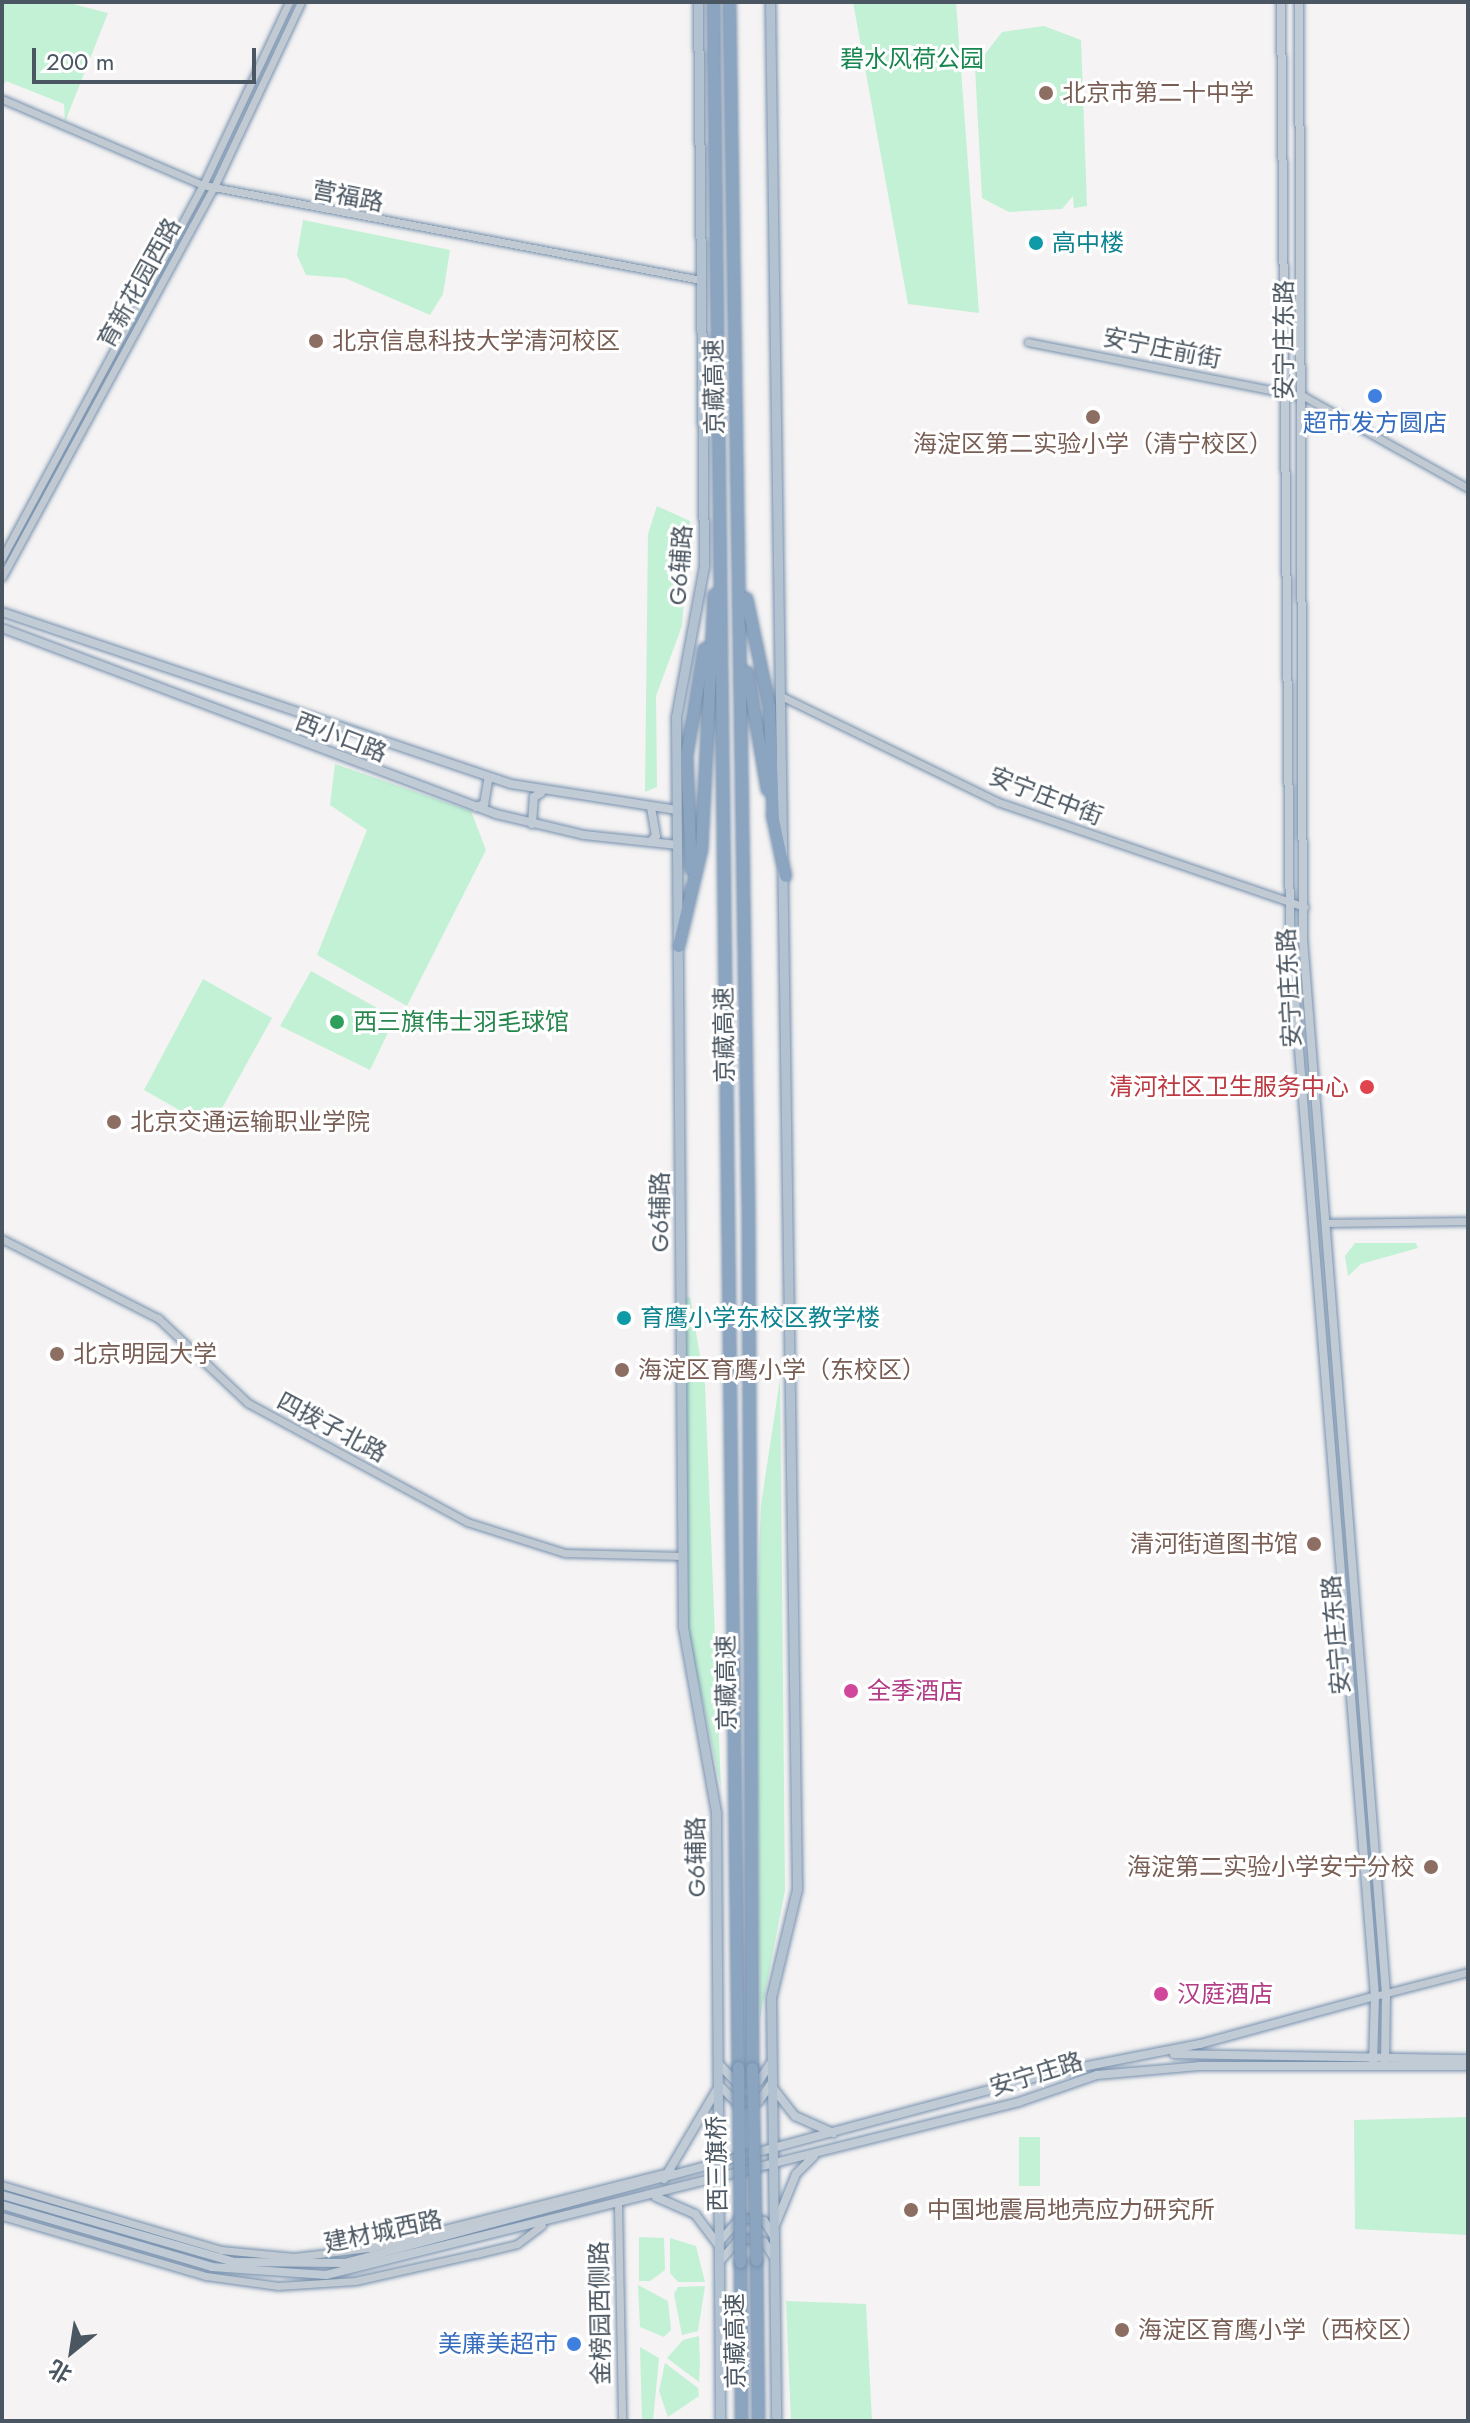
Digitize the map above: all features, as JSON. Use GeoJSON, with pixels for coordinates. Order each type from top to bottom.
{"type":"FeatureCollection","features":[{"type":"Feature","properties":{"kind":"highway","name":"京藏高速"},"geometry":{"type":"LineString","coordinates":[[713,2],[738,2067]]}},
{"type":"Feature","properties":{"kind":"highway","name":"京藏高速"},"geometry":{"type":"LineString","coordinates":[[729,2],[741,634],[752,2068]]}},
{"type":"Feature","properties":{"kind":"highway"},"geometry":{"type":"LineString","coordinates":[[678,946],[701,849],[714,592],[720,537]]}},
{"type":"Feature","properties":{"kind":"highway"},"geometry":{"type":"LineString","coordinates":[[740,570],[769,706],[773,819]]}},
{"type":"Feature","properties":{"kind":"highway"},"geometry":{"type":"LineString","coordinates":[[692,881],[686,756],[714,592]]}},
{"type":"Feature","properties":{"kind":"highway"},"geometry":{"type":"LineString","coordinates":[[741,634],[785,876]]}},
{"type":"Feature","properties":{"kind":"highway","name":"西三旗桥"},"geometry":{"type":"LineString","coordinates":[[738,2067],[740,2262]]}},
{"type":"Feature","properties":{"kind":"highway","name":"西三旗桥"},"geometry":{"type":"LineString","coordinates":[[752,2068],[756,2260]]}},
{"type":"Feature","properties":{"kind":"highway","name":"京藏高速"},"geometry":{"type":"LineString","coordinates":[[756,2260],[758,2421]]}},
{"type":"Feature","properties":{"kind":"highway","name":"京藏高速"},"geometry":{"type":"LineString","coordinates":[[740,2262],[741,2421]]}},
{"type":"Feature","properties":{"kind":"main road","name":"G6辅路"},"geometry":{"type":"LineString","coordinates":[[698,2],[704,566],[677,702],[683,1556],[686,1659],[715,1797],[721,2240],[720,2421]]}},
{"type":"Feature","properties":{"kind":"main road"},"geometry":{"type":"LineString","coordinates":[[770,2],[783,697],[797,1889],[772,1984],[776,2421]]}},
{"type":"Feature","properties":{"kind":"main road","name":"安宁庄东路"},"geometry":{"type":"LineString","coordinates":[[1281,2],[1292,906],[1375,1996],[1373,2061]]}},
{"type":"Feature","properties":{"kind":"main road","name":"安宁庄东路"},"geometry":{"type":"LineString","coordinates":[[1299,2],[1305,397],[1305,907],[1326,1223],[1386,1993],[1385,2061]]}},
{"type":"Feature","properties":{"kind":"main road","name":"西小口路"},"geometry":{"type":"LineString","coordinates":[[2,612],[542,793],[677,810]]}},
{"type":"Feature","properties":{"kind":"main road","name":"西小口路"},"geometry":{"type":"LineString","coordinates":[[2,628],[476,807],[534,825],[677,845]]}},
{"type":"Feature","properties":{"kind":"main road"},"geometry":{"type":"LineString","coordinates":[[476,807],[484,804],[487,776]]}},
{"type":"Feature","properties":{"kind":"main road"},"geometry":{"type":"LineString","coordinates":[[534,825],[529,819],[542,793]]}},
{"type":"Feature","properties":{"kind":"main road"},"geometry":{"type":"LineString","coordinates":[[649,842],[656,836],[650,808]]}},
{"type":"Feature","properties":{"kind":"main road","name":"安宁庄路"},"geometry":{"type":"LineString","coordinates":[[772,2151],[1052,2073],[1149,2055],[1375,1996]]}},
{"type":"Feature","properties":{"kind":"main road","name":"安宁庄路"},"geometry":{"type":"LineString","coordinates":[[1149,2055],[1373,2061]]}},
{"type":"Feature","properties":{"kind":"main road"},"geometry":{"type":"LineString","coordinates":[[1373,2061],[1468,2059]]}},
{"type":"Feature","properties":{"kind":"main road"},"geometry":{"type":"LineString","coordinates":[[719,2064],[731,2081],[754,2082],[771,2060]]}},
{"type":"Feature","properties":{"kind":"main road","name":"安宁庄路"},"geometry":{"type":"LineString","coordinates":[[720,2179],[1097,2075],[1199,2066],[1373,2061]]}},
{"type":"Feature","properties":{"kind":"main road"},"geometry":{"type":"LineString","coordinates":[[1385,2061],[1468,2066]]}},
{"type":"Feature","properties":{"kind":"main road"},"geometry":{"type":"LineString","coordinates":[[719,2080],[731,2101],[754,2103],[771,2080]]}},
{"type":"Feature","properties":{"kind":"main road"},"geometry":{"type":"LineString","coordinates":[[660,2181],[671,2170],[719,2080]]}},
{"type":"Feature","properties":{"kind":"main road"},"geometry":{"type":"LineString","coordinates":[[771,2080],[795,2116],[841,2132]]}},
{"type":"Feature","properties":{"kind":"main road","name":"建材城西路"},"geometry":{"type":"LineString","coordinates":[[2,2195],[218,2259],[289,2267],[372,2257],[772,2151]]}},
{"type":"Feature","properties":{"kind":"main road"},"geometry":{"type":"LineString","coordinates":[[773,2236],[796,2174],[822,2153]]}},
{"type":"Feature","properties":{"kind":"main road","name":"建材城西路"},"geometry":{"type":"LineString","coordinates":[[2,2205],[212,2267],[276,2276],[363,2269],[720,2179]]}},
{"type":"Feature","properties":{"kind":"main road"},"geometry":{"type":"LineString","coordinates":[[647,2198],[695,2214],[721,2260],[740,2238],[761,2240],[773,2256]]}},
{"type":"Feature","properties":{"kind":"main road"},"geometry":{"type":"LineString","coordinates":[[721,2240],[740,2218],[764,2221],[773,2236]]}},
{"type":"Feature","properties":{"kind":"street","name":"育新花园西路"},"geometry":{"type":"LineString","coordinates":[[2,558],[203,185],[289,2]]}},
{"type":"Feature","properties":{"kind":"street","name":"育新花园西路"},"geometry":{"type":"LineString","coordinates":[[2,577],[214,187],[301,2]]}},
{"type":"Feature","properties":{"kind":"street","name":"营福路"},"geometry":{"type":"LineString","coordinates":[[2,99],[203,185],[701,280]]}},
{"type":"Feature","properties":{"kind":"street","name":"安宁庄前街"},"geometry":{"type":"LineString","coordinates":[[1028,342],[1305,397]]}},
{"type":"Feature","properties":{"kind":"street"},"geometry":{"type":"LineString","coordinates":[[1305,397],[1468,488]]}},
{"type":"Feature","properties":{"kind":"street","name":"安宁庄中街"},"geometry":{"type":"LineString","coordinates":[[783,697],[998,802],[1292,906],[1305,907]]}},
{"type":"Feature","properties":{"kind":"street"},"geometry":{"type":"LineString","coordinates":[[1326,1223],[1468,1221]]}},
{"type":"Feature","properties":{"kind":"street","name":"四拨子北路"},"geometry":{"type":"LineString","coordinates":[[2,1239],[158,1318],[252,1406],[467,1522],[565,1553],[683,1556]]}},
{"type":"Feature","properties":{"kind":"street"},"geometry":{"type":"LineString","coordinates":[[1375,1996],[1468,1972]]}},
{"type":"Feature","properties":{"kind":"street","name":"建材城西路"},"geometry":{"type":"LineString","coordinates":[[2,2185],[207,2246],[294,2257],[370,2248],[671,2170],[691,2173]]}},
{"type":"Feature","properties":{"kind":"street","name":"金榜园西侧路"},"geometry":{"type":"LineString","coordinates":[[618,2205],[622,2421]]}},
{"type":"Feature","properties":{"kind":"street","name":"建材城西路"},"geometry":{"type":"LineString","coordinates":[[2,2216],[206,2276],[278,2286],[355,2281],[476,2254],[517,2244],[542,2225]]}},
{"type":"Feature","properties":{"kind":"green space"},"geometry":{"type":"Polygon","coordinates":[[[2,2],[65,2],[108,13],[65,122],[64,104],[6,81],[2,87],[2,2]]]}},
{"type":"Feature","properties":{"kind":"green space","name":"碧水风荷公园"},"geometry":{"type":"Polygon","coordinates":[[[853,2],[956,2],[979,313],[908,304],[853,2]]]}},
{"type":"Feature","properties":{"kind":"green space"},"geometry":{"type":"Polygon","coordinates":[[[1044,26],[1081,40],[1087,206],[1074,208],[1073,196],[1062,209],[1009,212],[982,198],[975,67],[1002,32],[1044,26]]]}},
{"type":"Feature","properties":{"kind":"green space"},"geometry":{"type":"Polygon","coordinates":[[[303,220],[450,250],[443,294],[430,315],[345,278],[306,275],[297,255],[303,220]]]}},
{"type":"Feature","properties":{"kind":"green space"},"geometry":{"type":"Polygon","coordinates":[[[657,506],[690,521],[682,626],[656,696],[657,787],[645,792],[648,534],[657,506]]]}},
{"type":"Feature","properties":{"kind":"green space"},"geometry":{"type":"Polygon","coordinates":[[[335,764],[471,811],[486,850],[407,1006],[317,955],[367,830],[330,805],[335,764]]]}},
{"type":"Feature","properties":{"kind":"green space","name":"西三旗伟士羽毛球馆"},"geometry":{"type":"Polygon","coordinates":[[[311,971],[395,1018],[370,1070],[280,1026],[311,971]]]}},
{"type":"Feature","properties":{"kind":"green space"},"geometry":{"type":"Polygon","coordinates":[[[203,979],[272,1018],[211,1128],[144,1090],[203,979]]]}},
{"type":"Feature","properties":{"kind":"green space"},"geometry":{"type":"Polygon","coordinates":[[[1355,1243],[1416,1243],[1418,1248],[1361,1264],[1348,1276],[1345,1256],[1355,1243]]]}},
{"type":"Feature","properties":{"kind":"green space"},"geometry":{"type":"Polygon","coordinates":[[[690,1297],[705,1385],[721,1788],[688,1632],[684,1298],[690,1297]]]}},
{"type":"Feature","properties":{"kind":"green space"},"geometry":{"type":"Polygon","coordinates":[[[780,1379],[785,1890],[760,2019],[756,1635],[761,1505],[780,1379]]]}},
{"type":"Feature","properties":{"kind":"green space"},"geometry":{"type":"Polygon","coordinates":[[[1468,2117],[1468,2235],[1355,2229],[1354,2120],[1468,2117]]]}},
{"type":"Feature","properties":{"kind":"green space"},"geometry":{"type":"Polygon","coordinates":[[[1019,2137],[1040,2137],[1040,2186],[1019,2186],[1019,2137]]]}},
{"type":"Feature","properties":{"kind":"green space"},"geometry":{"type":"Polygon","coordinates":[[[639,2237],[664,2238],[665,2270],[650,2281],[639,2281],[639,2237]]]}},
{"type":"Feature","properties":{"kind":"green space"},"geometry":{"type":"Polygon","coordinates":[[[670,2238],[696,2246],[705,2282],[678,2282],[670,2273],[670,2238]]]}},
{"type":"Feature","properties":{"kind":"green space"},"geometry":{"type":"Polygon","coordinates":[[[638,2285],[668,2301],[671,2330],[664,2337],[640,2327],[638,2285]]]}},
{"type":"Feature","properties":{"kind":"green space"},"geometry":{"type":"Polygon","coordinates":[[[705,2286],[698,2331],[682,2335],[674,2294],[678,2287],[705,2286]]]}},
{"type":"Feature","properties":{"kind":"green space"},"geometry":{"type":"Polygon","coordinates":[[[786,2301],[866,2304],[872,2421],[791,2421],[786,2301]]]}},
{"type":"Feature","properties":{"kind":"green space"},"geometry":{"type":"Polygon","coordinates":[[[699,2336],[699,2382],[667,2358],[683,2340],[699,2336]]]}},
{"type":"Feature","properties":{"kind":"green space"},"geometry":{"type":"Polygon","coordinates":[[[640,2347],[659,2358],[653,2421],[642,2421],[640,2347]]]}},
{"type":"Feature","properties":{"kind":"green space"},"geometry":{"type":"Polygon","coordinates":[[[665,2363],[698,2388],[699,2396],[668,2417],[659,2391],[665,2363]]]}},
{"type":"Feature","properties":{"kind":"place","name":"北京市第二十中学"},"geometry":{"type":"Point","coordinates":[1046,93]}},
{"type":"Feature","properties":{"kind":"place","name":"高中楼"},"geometry":{"type":"Point","coordinates":[1036,243]}},
{"type":"Feature","properties":{"kind":"place","name":"北京信息科技大学清河校区"},"geometry":{"type":"Point","coordinates":[316,341]}},
{"type":"Feature","properties":{"kind":"place","name":"超市发方圆店"},"geometry":{"type":"Point","coordinates":[1375,396]}},
{"type":"Feature","properties":{"kind":"place","name":"海淀区第二实验小学（清宁校区）"},"geometry":{"type":"Point","coordinates":[1093,417]}},
{"type":"Feature","properties":{"kind":"place","name":"西三旗伟士羽毛球馆"},"geometry":{"type":"Point","coordinates":[337,1022]}},
{"type":"Feature","properties":{"kind":"place","name":"清河社区卫生服务中心"},"geometry":{"type":"Point","coordinates":[1367,1087]}},
{"type":"Feature","properties":{"kind":"place","name":"北京交通运输职业学院"},"geometry":{"type":"Point","coordinates":[114,1122]}},
{"type":"Feature","properties":{"kind":"place","name":"育鹰小学东校区教学楼"},"geometry":{"type":"Point","coordinates":[624,1318]}},
{"type":"Feature","properties":{"kind":"place","name":"北京明园大学"},"geometry":{"type":"Point","coordinates":[57,1354]}},
{"type":"Feature","properties":{"kind":"place","name":"海淀区育鹰小学（东校区）"},"geometry":{"type":"Point","coordinates":[622,1370]}},
{"type":"Feature","properties":{"kind":"place","name":"清河街道图书馆"},"geometry":{"type":"Point","coordinates":[1314,1544]}},
{"type":"Feature","properties":{"kind":"place","name":"全季酒店"},"geometry":{"type":"Point","coordinates":[851,1691]}},
{"type":"Feature","properties":{"kind":"place","name":"海淀第二实验小学安宁分校"},"geometry":{"type":"Point","coordinates":[1431,1867]}},
{"type":"Feature","properties":{"kind":"place","name":"汉庭酒店"},"geometry":{"type":"Point","coordinates":[1161,1994]}},
{"type":"Feature","properties":{"kind":"place","name":"中国地震局地壳应力研究所"},"geometry":{"type":"Point","coordinates":[911,2210]}},
{"type":"Feature","properties":{"kind":"place","name":"海淀区育鹰小学（西校区）"},"geometry":{"type":"Point","coordinates":[1122,2330]}},
{"type":"Feature","properties":{"kind":"place","name":"美廉美超市"},"geometry":{"type":"Point","coordinates":[574,2344]}}]}
